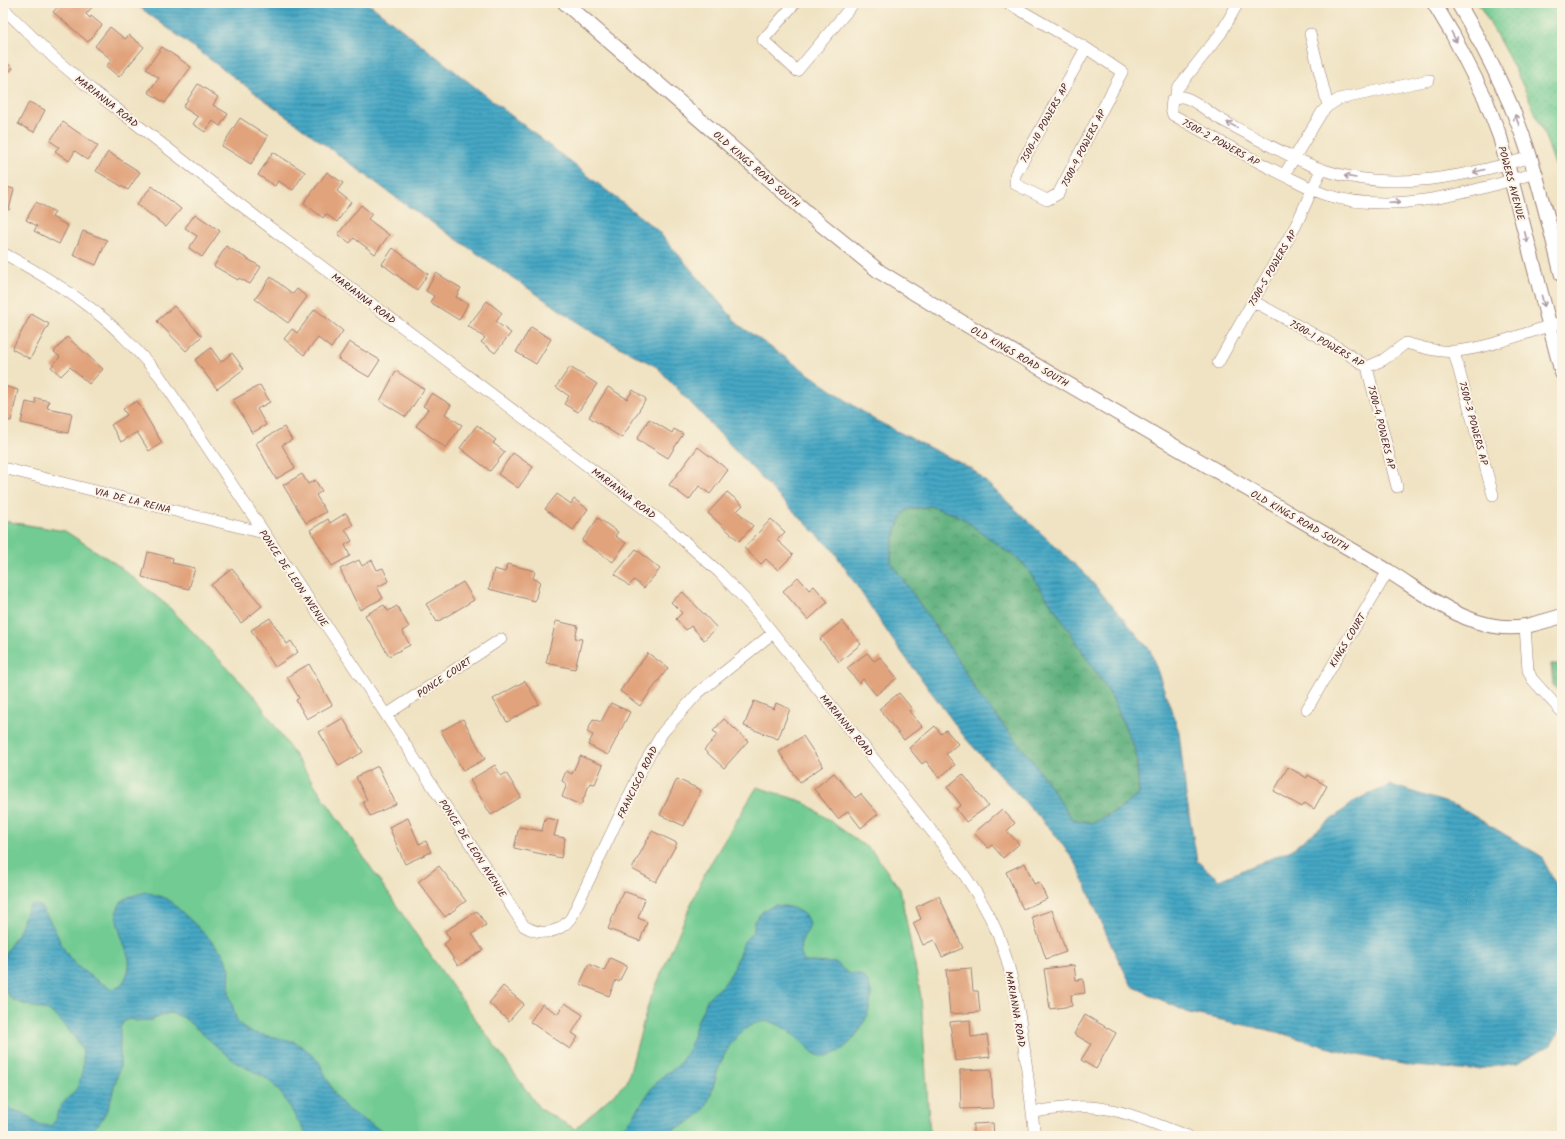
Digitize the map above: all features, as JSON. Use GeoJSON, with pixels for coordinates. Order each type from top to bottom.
{"type":"FeatureCollection","features":[{"type":"Feature","properties":{"kind":"street","name":"OLD KINGS ROAD SOUTH"},"geometry":{"type":"LineString","coordinates":[[565,3],[818,222],[880,272],[960,321],[1388,571],[1450,610],[1474,622],[1498,627],[1525,626],[1562,616]]}},
{"type":"Feature","properties":{"kind":"street"},"geometry":{"type":"LineString","coordinates":[[795,3],[763,40],[797,71],[854,3]]}},
{"type":"Feature","properties":{"kind":"street"},"geometry":{"type":"LineString","coordinates":[[1008,3],[1086,48]]}},
{"type":"Feature","properties":{"kind":"street"},"geometry":{"type":"LineString","coordinates":[[1175,98],[1177,88],[1221,33],[1238,3]]}},
{"type":"Feature","properties":{"kind":"street","name":"POWERS AVENUE"},"geometry":{"type":"LineString","coordinates":[[1434,3],[1453,35],[1485,98],[1500,137],[1506,164],[1556,324],[1562,373]]}},
{"type":"Feature","properties":{"kind":"street"},"geometry":{"type":"LineString","coordinates":[[1458,3],[1496,71],[1530,157],[1562,275]]}},
{"type":"Feature","properties":{"kind":"street","name":"MARIANNA ROAD"},"geometry":{"type":"LineString","coordinates":[[3,8],[54,58],[91,89],[271,228],[666,525],[719,572],[753,608],[963,871],[985,907],[1002,945],[1010,969],[1019,1014],[1035,1136]]}},
{"type":"Feature","properties":{"kind":"street"},"geometry":{"type":"LineString","coordinates":[[1310,34],[1328,106]]}},
{"type":"Feature","properties":{"kind":"street","name":"7500-9 POWERS AP"},"geometry":{"type":"LineString","coordinates":[[1029,192],[1048,200],[1058,194],[1122,72],[1086,48]]}},
{"type":"Feature","properties":{"kind":"street","name":"7500-10 POWERS AP"},"geometry":{"type":"LineString","coordinates":[[1029,192],[1015,184],[1015,176],[1086,48]]}},
{"type":"Feature","properties":{"kind":"street"},"geometry":{"type":"LineString","coordinates":[[1284,176],[1322,112],[1328,106],[1339,100],[1429,80]]}},
{"type":"Feature","properties":{"kind":"street","name":"7500-2 POWERS AP"},"geometry":{"type":"LineString","coordinates":[[1530,157],[1473,173],[1440,178],[1372,181],[1321,170],[1218,118],[1186,98],[1175,98],[1172,100],[1171,104],[1173,115],[1284,176],[1312,189],[1337,198],[1370,203],[1402,202],[1462,193],[1535,173]]}},
{"type":"Feature","properties":{"kind":"street","name":"7500-5 POWERS AP"},"geometry":{"type":"LineString","coordinates":[[1218,363],[1296,225],[1321,170]]}},
{"type":"Feature","properties":{"kind":"street","name":"PONCE DE LEON AVENUE"},"geometry":{"type":"LineString","coordinates":[[3,254],[70,293],[99,314],[159,375],[524,926],[532,931],[548,933]]}},
{"type":"Feature","properties":{"kind":"street","name":"7500-1 POWERS AP"},"geometry":{"type":"LineString","coordinates":[[1253,301],[1339,348],[1367,367],[1383,360],[1406,343],[1454,352],[1556,324]]}},
{"type":"Feature","properties":{"kind":"street","name":"7500-3 POWERS AP"},"geometry":{"type":"LineString","coordinates":[[1454,352],[1493,495]]}},
{"type":"Feature","properties":{"kind":"street","name":"7500-4 POWERS AP"},"geometry":{"type":"LineString","coordinates":[[1367,367],[1397,487]]}},
{"type":"Feature","properties":{"kind":"street","name":"VIA DE LA REINA"},"geometry":{"type":"LineString","coordinates":[[3,468],[264,533]]}},
{"type":"Feature","properties":{"kind":"street","name":"KINGS COURT"},"geometry":{"type":"LineString","coordinates":[[1307,709],[1388,571]]}},
{"type":"Feature","properties":{"kind":"street"},"geometry":{"type":"LineString","coordinates":[[1525,626],[1528,670],[1532,678],[1562,712]]}},
{"type":"Feature","properties":{"kind":"street","name":"FRANCISCO ROAD"},"geometry":{"type":"LineString","coordinates":[[548,933],[566,924],[571,918],[644,764],[663,732],[698,694],[773,633]]}},
{"type":"Feature","properties":{"kind":"street","name":"PONCE COURT"},"geometry":{"type":"LineString","coordinates":[[386,716],[501,639]]}},
{"type":"Feature","properties":{"kind":"street"},"geometry":{"type":"LineString","coordinates":[[1032,1112],[1070,1107],[1090,1107],[1114,1110],[1188,1136]]}},
{"type":"Feature","properties":{"kind":"green space"},"geometry":{"type":"Polygon","coordinates":[[[1478,3],[1562,3],[1562,187],[1546,138],[1526,92],[1504,48],[1478,3]]]}},
{"type":"Feature","properties":{"kind":"green space"},"geometry":{"type":"Polygon","coordinates":[[[930,506],[959,516],[1023,563],[1069,630],[1112,697],[1136,752],[1139,794],[1120,809],[1093,823],[1072,819],[1034,763],[978,694],[956,657],[891,562],[895,535],[899,522],[906,510],[930,506]]]}},
{"type":"Feature","properties":{"kind":"green space"},"geometry":{"type":"Polygon","coordinates":[[[3,521],[65,531],[119,566],[168,606],[256,698],[430,955],[539,1108],[575,1129],[627,1082],[649,1002],[704,874],[757,787],[804,802],[873,852],[900,889],[921,997],[930,1136],[3,1136],[3,521]]]}},
{"type":"Feature","properties":{"kind":"green space"},"geometry":{"type":"Polygon","coordinates":[[[1551,664],[1562,664],[1562,695],[1553,685],[1551,664]]]}},
{"type":"Feature","properties":{"kind":"water"},"geometry":{"type":"Polygon","coordinates":[[[134,3],[368,3],[657,230],[739,325],[873,419],[972,469],[1085,574],[1150,650],[1179,732],[1186,795],[1197,861],[1219,880],[1291,850],[1358,799],[1391,785],[1457,806],[1541,856],[1558,888],[1562,913],[1562,1027],[1551,1045],[1517,1063],[1472,1070],[1412,1066],[1343,1052],[1277,1032],[1189,1013],[1132,986],[1112,947],[1077,865],[1054,833],[966,739],[892,639],[833,550],[784,502],[657,367],[595,334],[402,202],[134,3]],[[930,506],[906,510],[894,535],[891,562],[956,657],[978,694],[1034,763],[1072,819],[1093,823],[1120,809],[1139,794],[1136,752],[1112,697],[1069,630],[1023,563],[959,516],[930,506]]]}},
{"type":"Feature","properties":{"kind":"water"},"geometry":{"type":"Polygon","coordinates":[[[146,892],[168,899],[222,952],[230,969],[229,994],[237,1021],[249,1032],[293,1041],[307,1050],[319,1062],[335,1095],[348,1110],[390,1136],[307,1136],[283,1096],[274,1085],[264,1077],[235,1062],[183,1017],[169,1013],[151,1020],[137,1021],[130,1019],[124,1021],[120,1028],[120,1066],[109,1106],[101,1121],[87,1136],[3,1136],[3,1102],[12,1110],[24,1113],[37,1124],[50,1126],[56,1120],[58,1111],[62,1104],[77,1088],[81,1078],[83,1066],[82,1050],[78,1042],[57,1017],[42,1009],[23,1004],[12,999],[5,990],[3,971],[6,953],[20,929],[27,910],[31,905],[39,905],[51,922],[65,951],[74,963],[93,978],[113,989],[121,986],[129,967],[129,960],[117,919],[117,911],[120,904],[125,899],[146,892]]]}},
{"type":"Feature","properties":{"kind":"water"},"geometry":{"type":"Polygon","coordinates":[[[775,905],[793,908],[807,918],[809,924],[808,930],[803,937],[801,947],[801,953],[805,962],[837,963],[847,972],[863,976],[865,978],[870,988],[871,1001],[867,1015],[851,1041],[841,1050],[829,1055],[817,1055],[780,1026],[765,1021],[757,1023],[744,1030],[736,1038],[724,1055],[705,1108],[695,1118],[672,1130],[657,1135],[614,1136],[632,1118],[653,1086],[665,1074],[678,1066],[690,1047],[697,1022],[708,998],[726,982],[733,970],[744,942],[754,930],[754,921],[763,911],[775,905]]]}},
{"type":"Feature","properties":{"kind":"building"},"geometry":{"type":"Polygon","coordinates":[[[61,3],[67,3],[71,7],[78,3],[94,5],[86,14],[102,25],[88,42],[53,12],[61,3]]]}},
{"type":"Feature","properties":{"kind":"building"},"geometry":{"type":"Polygon","coordinates":[[[110,27],[125,39],[129,35],[144,47],[119,77],[106,66],[112,60],[95,46],[110,27]]]}},
{"type":"Feature","properties":{"kind":"building"},"geometry":{"type":"Polygon","coordinates":[[[162,47],[191,67],[165,103],[148,92],[159,78],[146,69],[162,47]]]}},
{"type":"Feature","properties":{"kind":"building"},"geometry":{"type":"Polygon","coordinates":[[[3,59],[13,68],[3,78],[3,59]]]}},
{"type":"Feature","properties":{"kind":"building"},"geometry":{"type":"Polygon","coordinates":[[[198,84],[218,97],[213,105],[228,114],[220,126],[213,121],[205,132],[193,124],[198,117],[183,107],[198,84]]]}},
{"type":"Feature","properties":{"kind":"building"},"geometry":{"type":"Polygon","coordinates":[[[29,102],[45,110],[34,132],[18,124],[29,102]]]}},
{"type":"Feature","properties":{"kind":"building"},"geometry":{"type":"Polygon","coordinates":[[[240,118],[268,136],[251,164],[222,146],[240,118]]]}},
{"type":"Feature","properties":{"kind":"building"},"geometry":{"type":"Polygon","coordinates":[[[63,122],[98,146],[88,160],[75,151],[69,161],[55,151],[59,147],[50,141],[63,122]]]}},
{"type":"Feature","properties":{"kind":"building"},"geometry":{"type":"Polygon","coordinates":[[[108,152],[140,172],[128,190],[96,171],[108,152]]]}},
{"type":"Feature","properties":{"kind":"building"},"geometry":{"type":"Polygon","coordinates":[[[273,152],[305,172],[293,190],[278,181],[275,186],[258,175],[273,152]]]}},
{"type":"Feature","properties":{"kind":"building"},"geometry":{"type":"Polygon","coordinates":[[[327,172],[343,183],[337,191],[351,202],[337,222],[326,214],[323,218],[304,203],[327,172]]]}},
{"type":"Feature","properties":{"kind":"building"},"geometry":{"type":"Polygon","coordinates":[[[3,186],[14,189],[9,210],[3,209],[3,186]]]}},
{"type":"Feature","properties":{"kind":"building"},"geometry":{"type":"Polygon","coordinates":[[[152,186],[181,209],[166,227],[137,204],[152,186]]]}},
{"type":"Feature","properties":{"kind":"building"},"geometry":{"type":"Polygon","coordinates":[[[36,202],[55,212],[52,217],[68,226],[59,244],[34,231],[37,226],[26,220],[36,202]]]}},
{"type":"Feature","properties":{"kind":"building"},"geometry":{"type":"Polygon","coordinates":[[[361,205],[372,214],[368,219],[389,235],[375,254],[354,238],[350,243],[338,234],[361,205]]]}},
{"type":"Feature","properties":{"kind":"building"},"geometry":{"type":"Polygon","coordinates":[[[195,214],[220,231],[202,257],[189,248],[197,236],[185,228],[195,214]]]}},
{"type":"Feature","properties":{"kind":"building"},"geometry":{"type":"Polygon","coordinates":[[[83,231],[107,240],[96,265],[73,255],[83,231]]]}},
{"type":"Feature","properties":{"kind":"building"},"geometry":{"type":"Polygon","coordinates":[[[226,246],[261,267],[250,284],[239,278],[238,280],[214,266],[226,246]]]}},
{"type":"Feature","properties":{"kind":"building"},"geometry":{"type":"Polygon","coordinates":[[[393,248],[428,274],[417,290],[382,264],[393,248]]]}},
{"type":"Feature","properties":{"kind":"building"},"geometry":{"type":"Polygon","coordinates":[[[436,273],[461,288],[456,297],[468,304],[459,320],[430,302],[434,296],[426,291],[436,273]]]}},
{"type":"Feature","properties":{"kind":"building"},"geometry":{"type":"Polygon","coordinates":[[[271,277],[293,294],[297,289],[307,297],[288,323],[255,299],[271,277]]]}},
{"type":"Feature","properties":{"kind":"building"},"geometry":{"type":"Polygon","coordinates":[[[487,301],[502,313],[496,322],[511,333],[495,353],[481,342],[485,338],[468,326],[487,301]]]}},
{"type":"Feature","properties":{"kind":"building"},"geometry":{"type":"Polygon","coordinates":[[[174,306],[202,336],[186,351],[157,321],[174,306]]]}},
{"type":"Feature","properties":{"kind":"building"},"geometry":{"type":"Polygon","coordinates":[[[315,309],[343,331],[331,348],[318,338],[304,355],[284,339],[292,329],[297,333],[315,309]]]}},
{"type":"Feature","properties":{"kind":"building"},"geometry":{"type":"Polygon","coordinates":[[[31,314],[49,324],[30,359],[12,349],[31,314]]]}},
{"type":"Feature","properties":{"kind":"building"},"geometry":{"type":"Polygon","coordinates":[[[531,327],[551,339],[536,364],[516,352],[531,327]]]}},
{"type":"Feature","properties":{"kind":"building"},"geometry":{"type":"Polygon","coordinates":[[[67,337],[103,369],[89,384],[70,367],[61,376],[51,367],[60,357],[54,352],[67,337]]]}},
{"type":"Feature","properties":{"kind":"building"},"geometry":{"type":"Polygon","coordinates":[[[349,342],[380,360],[369,377],[338,359],[349,342]]]}},
{"type":"Feature","properties":{"kind":"building"},"geometry":{"type":"Polygon","coordinates":[[[211,348],[221,362],[232,353],[244,369],[217,389],[195,360],[211,348]]]}},
{"type":"Feature","properties":{"kind":"building"},"geometry":{"type":"Polygon","coordinates":[[[570,367],[597,384],[578,412],[564,404],[569,396],[556,387],[570,367]]]}},
{"type":"Feature","properties":{"kind":"building"},"geometry":{"type":"Polygon","coordinates":[[[396,371],[424,389],[406,417],[380,401],[396,371]]]}},
{"type":"Feature","properties":{"kind":"building"},"geometry":{"type":"Polygon","coordinates":[[[260,385],[270,402],[257,409],[266,425],[252,433],[233,400],[260,385]]]}},
{"type":"Feature","properties":{"kind":"building"},"geometry":{"type":"Polygon","coordinates":[[[3,386],[18,390],[11,421],[3,419],[3,386]]]}},
{"type":"Feature","properties":{"kind":"building"},"geometry":{"type":"Polygon","coordinates":[[[608,387],[627,399],[633,390],[646,399],[622,438],[589,417],[608,387]]]}},
{"type":"Feature","properties":{"kind":"building"},"geometry":{"type":"Polygon","coordinates":[[[432,393],[451,405],[445,414],[462,425],[446,448],[416,426],[428,409],[423,406],[432,393]]]}},
{"type":"Feature","properties":{"kind":"building"},"geometry":{"type":"Polygon","coordinates":[[[36,398],[49,401],[47,408],[72,413],[68,433],[21,423],[26,402],[35,404],[36,398]]]}},
{"type":"Feature","properties":{"kind":"building"},"geometry":{"type":"Polygon","coordinates":[[[137,401],[162,443],[149,451],[137,432],[121,442],[111,425],[127,415],[123,409],[137,401]]]}},
{"type":"Feature","properties":{"kind":"building"},"geometry":{"type":"Polygon","coordinates":[[[649,419],[672,433],[674,429],[683,434],[668,458],[637,439],[649,419]]]}},
{"type":"Feature","properties":{"kind":"building"},"geometry":{"type":"Polygon","coordinates":[[[477,425],[496,440],[493,443],[505,452],[490,471],[460,448],[477,425]]]}},
{"type":"Feature","properties":{"kind":"building"},"geometry":{"type":"Polygon","coordinates":[[[284,427],[292,440],[282,445],[295,468],[276,479],[256,443],[284,427]]]}},
{"type":"Feature","properties":{"kind":"building"},"geometry":{"type":"Polygon","coordinates":[[[698,447],[728,470],[710,494],[699,486],[689,500],[669,485],[698,447]]]}},
{"type":"Feature","properties":{"kind":"building"},"geometry":{"type":"Polygon","coordinates":[[[513,453],[533,467],[518,488],[498,474],[513,453]]]}},
{"type":"Feature","properties":{"kind":"building"},"geometry":{"type":"Polygon","coordinates":[[[302,474],[308,484],[315,480],[322,491],[316,495],[326,512],[306,523],[283,485],[302,474]]]}},
{"type":"Feature","properties":{"kind":"building"},"geometry":{"type":"Polygon","coordinates":[[[727,492],[743,505],[737,511],[753,526],[739,541],[708,513],[727,492]]]}},
{"type":"Feature","properties":{"kind":"building"},"geometry":{"type":"Polygon","coordinates":[[[557,494],[571,504],[574,499],[588,509],[573,530],[545,509],[557,494]]]}},
{"type":"Feature","properties":{"kind":"building"},"geometry":{"type":"Polygon","coordinates":[[[346,513],[353,525],[345,529],[352,541],[345,545],[350,556],[332,566],[310,530],[328,519],[330,523],[346,513]]]}},
{"type":"Feature","properties":{"kind":"building"},"geometry":{"type":"Polygon","coordinates":[[[598,518],[618,532],[615,536],[626,543],[613,562],[582,541],[598,518]]]}},
{"type":"Feature","properties":{"kind":"building"},"geometry":{"type":"Polygon","coordinates":[[[771,519],[785,532],[777,540],[793,555],[778,570],[766,559],[761,564],[744,548],[771,519]]]}},
{"type":"Feature","properties":{"kind":"building"},"geometry":{"type":"Polygon","coordinates":[[[636,549],[660,569],[644,588],[634,580],[629,586],[615,574],[636,549]]]}},
{"type":"Feature","properties":{"kind":"building"},"geometry":{"type":"Polygon","coordinates":[[[148,552],[173,558],[172,563],[195,568],[189,589],[142,577],[148,552]]]}},
{"type":"Feature","properties":{"kind":"building"},"geometry":{"type":"Polygon","coordinates":[[[359,560],[362,566],[372,560],[377,570],[383,568],[389,581],[377,587],[383,598],[360,610],[340,569],[359,560]]]}},
{"type":"Feature","properties":{"kind":"building"},"geometry":{"type":"Polygon","coordinates":[[[507,564],[535,571],[533,579],[540,581],[535,601],[489,589],[494,569],[505,572],[507,564]]]}},
{"type":"Feature","properties":{"kind":"building"},"geometry":{"type":"Polygon","coordinates":[[[232,569],[262,606],[241,623],[211,585],[232,569]]]}},
{"type":"Feature","properties":{"kind":"building"},"geometry":{"type":"Polygon","coordinates":[[[798,577],[809,590],[814,586],[828,602],[808,620],[783,591],[798,577]]]}},
{"type":"Feature","properties":{"kind":"building"},"geometry":{"type":"Polygon","coordinates":[[[463,582],[474,600],[437,622],[426,604],[463,582]]]}},
{"type":"Feature","properties":{"kind":"building"},"geometry":{"type":"Polygon","coordinates":[[[683,592],[717,628],[704,640],[691,626],[686,630],[676,619],[682,613],[671,602],[683,592]]]}},
{"type":"Feature","properties":{"kind":"building"},"geometry":{"type":"Polygon","coordinates":[[[384,605],[388,611],[397,606],[409,627],[402,631],[410,645],[389,656],[365,615],[384,605]]]}},
{"type":"Feature","properties":{"kind":"building"},"geometry":{"type":"Polygon","coordinates":[[[270,618],[287,644],[291,641],[298,652],[275,667],[251,630],[270,618]]]}},
{"type":"Feature","properties":{"kind":"building"},"geometry":{"type":"Polygon","coordinates":[[[556,621],[578,626],[575,638],[582,639],[575,669],[546,663],[556,621]]]}},
{"type":"Feature","properties":{"kind":"building"},"geometry":{"type":"Polygon","coordinates":[[[842,621],[861,644],[839,662],[820,639],[842,621]]]}},
{"type":"Feature","properties":{"kind":"building"},"geometry":{"type":"Polygon","coordinates":[[[648,653],[668,668],[640,706],[620,691],[648,653]]]}},
{"type":"Feature","properties":{"kind":"building"},"geometry":{"type":"Polygon","coordinates":[[[867,653],[874,661],[880,657],[897,678],[876,695],[863,679],[859,683],[847,668],[867,653]]]}},
{"type":"Feature","properties":{"kind":"building"},"geometry":{"type":"Polygon","coordinates":[[[309,664],[332,705],[307,719],[296,700],[299,698],[287,677],[309,664]]]}},
{"type":"Feature","properties":{"kind":"building"},"geometry":{"type":"Polygon","coordinates":[[[525,681],[539,704],[507,722],[493,699],[525,681]]]}},
{"type":"Feature","properties":{"kind":"building"},"geometry":{"type":"Polygon","coordinates":[[[899,693],[912,709],[909,711],[922,726],[904,740],[879,709],[899,693]]]}},
{"type":"Feature","properties":{"kind":"building"},"geometry":{"type":"Polygon","coordinates":[[[754,701],[774,709],[776,703],[790,709],[778,739],[744,726],[754,701]]]}},
{"type":"Feature","properties":{"kind":"building"},"geometry":{"type":"Polygon","coordinates":[[[611,703],[630,712],[608,755],[588,745],[593,735],[587,732],[593,719],[601,722],[611,703]]]}},
{"type":"Feature","properties":{"kind":"building"},"geometry":{"type":"Polygon","coordinates":[[[343,718],[363,752],[339,766],[319,732],[343,718]]]}},
{"type":"Feature","properties":{"kind":"building"},"geometry":{"type":"Polygon","coordinates":[[[463,719],[485,759],[463,771],[441,731],[463,719]]]}},
{"type":"Feature","properties":{"kind":"building"},"geometry":{"type":"Polygon","coordinates":[[[724,719],[748,741],[724,768],[704,750],[718,734],[713,731],[724,719]]]}},
{"type":"Feature","properties":{"kind":"building"},"geometry":{"type":"Polygon","coordinates":[[[935,726],[941,734],[946,730],[958,744],[946,754],[955,765],[939,778],[926,761],[922,764],[909,748],[935,726]]]}},
{"type":"Feature","properties":{"kind":"building"},"geometry":{"type":"Polygon","coordinates":[[[803,736],[823,766],[800,782],[779,752],[803,736]]]}},
{"type":"Feature","properties":{"kind":"building"},"geometry":{"type":"Polygon","coordinates":[[[580,756],[603,765],[595,784],[590,783],[581,805],[562,797],[567,784],[562,781],[566,771],[572,774],[580,756]]]}},
{"type":"Feature","properties":{"kind":"building"},"geometry":{"type":"Polygon","coordinates":[[[495,765],[501,776],[506,773],[521,797],[491,815],[470,780],[495,765]]]}},
{"type":"Feature","properties":{"kind":"building"},"geometry":{"type":"Polygon","coordinates":[[[378,766],[396,804],[370,816],[363,802],[367,800],[356,777],[378,766]]]}},
{"type":"Feature","properties":{"kind":"building"},"geometry":{"type":"Polygon","coordinates":[[[1288,767],[1307,778],[1308,775],[1327,786],[1314,809],[1305,803],[1302,807],[1274,791],[1288,767]]]}},
{"type":"Feature","properties":{"kind":"building"},"geometry":{"type":"Polygon","coordinates":[[[834,773],[855,798],[861,794],[878,814],[861,828],[848,811],[838,819],[814,789],[834,773]]]}},
{"type":"Feature","properties":{"kind":"building"},"geometry":{"type":"Polygon","coordinates":[[[963,774],[988,806],[966,822],[956,809],[961,805],[947,787],[963,774]]]}},
{"type":"Feature","properties":{"kind":"building"},"geometry":{"type":"Polygon","coordinates":[[[677,779],[701,790],[684,826],[660,815],[677,779]]]}},
{"type":"Feature","properties":{"kind":"building"},"geometry":{"type":"Polygon","coordinates":[[[1002,809],[1015,823],[1007,831],[1019,844],[1003,858],[992,845],[988,848],[974,833],[1002,809]]]}},
{"type":"Feature","properties":{"kind":"building"},"geometry":{"type":"Polygon","coordinates":[[[408,818],[419,844],[426,841],[431,852],[405,864],[389,827],[408,818]]]}},
{"type":"Feature","properties":{"kind":"building"},"geometry":{"type":"Polygon","coordinates":[[[545,818],[558,820],[554,836],[565,838],[561,858],[514,848],[519,827],[542,831],[545,818]]]}},
{"type":"Feature","properties":{"kind":"building"},"geometry":{"type":"Polygon","coordinates":[[[652,831],[677,843],[656,882],[632,869],[652,831]]]}},
{"type":"Feature","properties":{"kind":"building"},"geometry":{"type":"Polygon","coordinates":[[[1025,863],[1034,884],[1039,882],[1047,899],[1023,909],[1006,872],[1025,863]]]}},
{"type":"Feature","properties":{"kind":"building"},"geometry":{"type":"Polygon","coordinates":[[[439,866],[466,901],[445,917],[418,882],[439,866]]]}},
{"type":"Feature","properties":{"kind":"building"},"geometry":{"type":"Polygon","coordinates":[[[623,891],[645,899],[638,918],[647,922],[640,941],[608,929],[623,891]]]}},
{"type":"Feature","properties":{"kind":"building"},"geometry":{"type":"Polygon","coordinates":[[[939,896],[963,948],[942,957],[934,940],[923,945],[913,923],[921,919],[916,907],[939,896]]]}},
{"type":"Feature","properties":{"kind":"building"},"geometry":{"type":"Polygon","coordinates":[[[1052,910],[1066,952],[1046,959],[1032,917],[1052,910]]]}},
{"type":"Feature","properties":{"kind":"building"},"geometry":{"type":"Polygon","coordinates":[[[477,911],[486,925],[472,934],[483,950],[458,966],[444,944],[450,939],[445,931],[477,911]]]}},
{"type":"Feature","properties":{"kind":"building"},"geometry":{"type":"Polygon","coordinates":[[[610,958],[627,966],[619,982],[616,980],[609,996],[580,984],[589,964],[604,971],[610,958]]]}},
{"type":"Feature","properties":{"kind":"building"},"geometry":{"type":"Polygon","coordinates":[[[1074,965],[1076,980],[1083,979],[1085,993],[1071,995],[1072,1006],[1050,1009],[1044,969],[1074,965]]]}},
{"type":"Feature","properties":{"kind":"building"},"geometry":{"type":"Polygon","coordinates":[[[971,968],[973,991],[978,991],[980,1012],[950,1014],[946,970],[971,968]]]}},
{"type":"Feature","properties":{"kind":"building"},"geometry":{"type":"Polygon","coordinates":[[[503,986],[524,1004],[509,1021],[489,1003],[503,986]]]}},
{"type":"Feature","properties":{"kind":"building"},"geometry":{"type":"Polygon","coordinates":[[[565,1003],[583,1015],[572,1033],[578,1037],[570,1049],[530,1022],[542,1004],[558,1014],[565,1003]]]}},
{"type":"Feature","properties":{"kind":"building"},"geometry":{"type":"Polygon","coordinates":[[[1085,1015],[1116,1033],[1096,1069],[1081,1060],[1091,1044],[1074,1034],[1085,1015]]]}},
{"type":"Feature","properties":{"kind":"building"},"geometry":{"type":"Polygon","coordinates":[[[970,1020],[971,1037],[987,1035],[990,1057],[955,1061],[950,1022],[970,1020]]]}},
{"type":"Feature","properties":{"kind":"building"},"geometry":{"type":"Polygon","coordinates":[[[991,1069],[993,1108],[961,1109],[960,1070],[991,1069]]]}},
{"type":"Feature","properties":{"kind":"building"},"geometry":{"type":"Polygon","coordinates":[[[993,1123],[994,1136],[973,1136],[973,1124],[993,1123]]]}}]}
